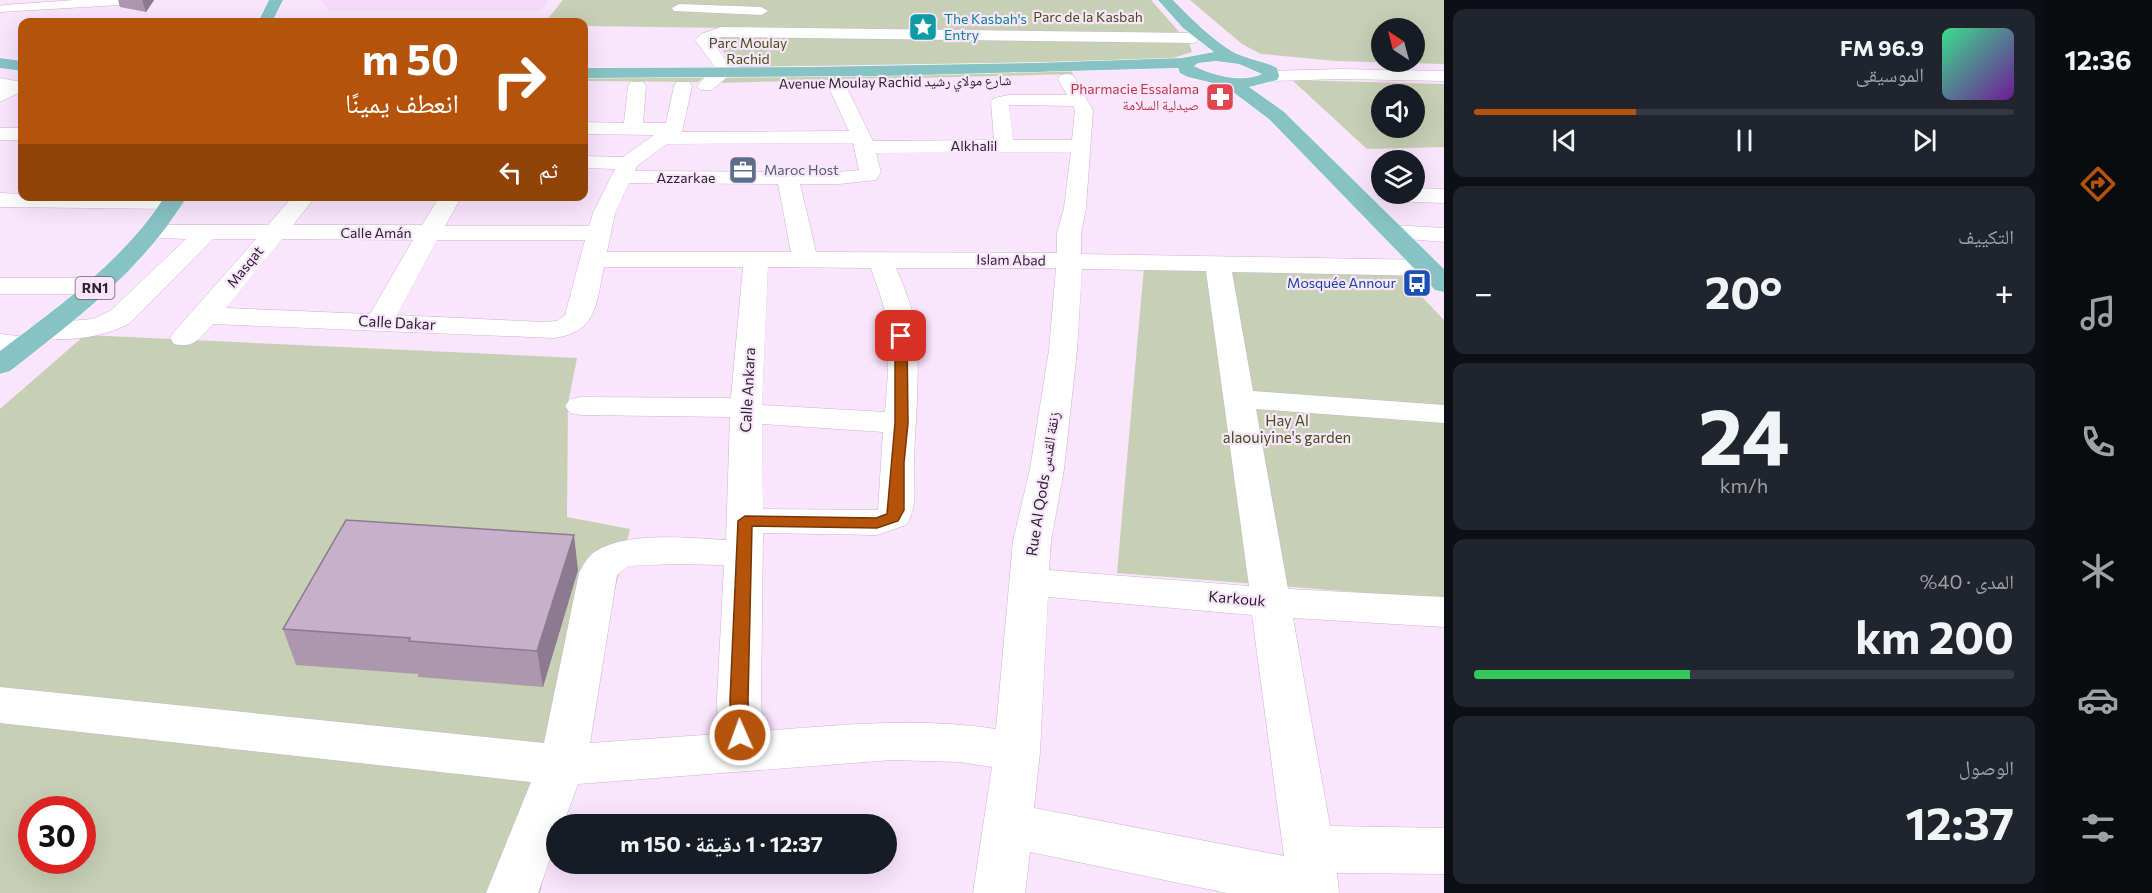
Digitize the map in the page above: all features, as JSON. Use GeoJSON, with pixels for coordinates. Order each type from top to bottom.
{"type":"FeatureCollection","features":[{"type":"Feature","properties":{"kind":"main road"},"geometry":{"type":"LineString","coordinates":[[267,18],[276,0]]}},
{"type":"Feature","properties":{"kind":"main road"},"geometry":{"type":"LineString","coordinates":[[1165,0],[1191,31],[1234,59],[1264,73],[1276,115]]}},
{"type":"Feature","properties":{"kind":"main road"},"geometry":{"type":"LineString","coordinates":[[1191,31],[1189,61],[1186,69],[1207,77],[1229,81],[1264,73]]}},
{"type":"Feature","properties":{"kind":"main road","name":"Avenue Moulay Rachid شارع مولاي رشيد"},"geometry":{"type":"LineString","coordinates":[[588,73],[1076,82],[1189,61],[1234,59]]}},
{"type":"Feature","properties":{"kind":"main road"},"geometry":{"type":"LineString","coordinates":[[0,62],[18,64]]}},
{"type":"Feature","properties":{"kind":"main road","name":"Avenue Moulay Rachid شارع مولاي رشيد"},"geometry":{"type":"LineString","coordinates":[[588,85],[1076,82],[1207,77]]}},
{"type":"Feature","properties":{"kind":"main road"},"geometry":{"type":"LineString","coordinates":[[1229,81],[1276,115],[1436,276]]}},
{"type":"Feature","properties":{"kind":"main road","name":"RN1"},"geometry":{"type":"LineString","coordinates":[[0,365],[23,339],[98,286],[153,232],[173,201]]}},
{"type":"Feature","properties":{"kind":"street"},"geometry":{"type":"LineString","coordinates":[[4,9],[136,0]]}},
{"type":"Feature","properties":{"kind":"street"},"geometry":{"type":"LineString","coordinates":[[667,20],[681,4],[780,12]]}},
{"type":"Feature","properties":{"kind":"street"},"geometry":{"type":"LineString","coordinates":[[705,86],[720,74],[723,66],[704,40],[712,34],[734,31],[1191,31]]}},
{"type":"Feature","properties":{"kind":"street"},"geometry":{"type":"LineString","coordinates":[[1264,73],[1444,76]]}},
{"type":"Feature","properties":{"kind":"street"},"geometry":{"type":"LineString","coordinates":[[1004,146],[1000,102],[1076,82]]}},
{"type":"Feature","properties":{"kind":"street","name":"Rue Al Qods زنقة القدس"},"geometry":{"type":"LineString","coordinates":[[999,893],[1017,752],[1032,541],[1047,469],[1063,351],[1071,261],[1069,233],[1075,208],[1084,110],[1076,82]]}},
{"type":"Feature","properties":{"kind":"street"},"geometry":{"type":"LineString","coordinates":[[0,83],[18,86],[0,97]]}},
{"type":"Feature","properties":{"kind":"street","name":"Azzarkae"},"geometry":{"type":"LineString","coordinates":[[588,165],[614,182],[865,176],[870,172],[864,142],[836,84]]}},
{"type":"Feature","properties":{"kind":"street"},"geometry":{"type":"LineString","coordinates":[[633,128],[637,86]]}},
{"type":"Feature","properties":{"kind":"street"},"geometry":{"type":"LineString","coordinates":[[593,259],[614,182],[668,133],[683,86]]}},
{"type":"Feature","properties":{"kind":"street","name":"Alkhalil"},"geometry":{"type":"LineString","coordinates":[[588,128],[633,128],[668,133],[864,142],[1082,146]]}},
{"type":"Feature","properties":{"kind":"street"},"geometry":{"type":"LineString","coordinates":[[0,134],[18,134]]}},
{"type":"Feature","properties":{"kind":"street"},"geometry":{"type":"LineString","coordinates":[[788,178],[805,259]]}},
{"type":"Feature","properties":{"kind":"street"},"geometry":{"type":"LineString","coordinates":[[1353,192],[1371,193]]}},
{"type":"Feature","properties":{"kind":"street"},"geometry":{"type":"LineString","coordinates":[[1425,195],[1444,196]]}},
{"type":"Feature","properties":{"kind":"street"},"geometry":{"type":"LineString","coordinates":[[0,200],[18,200]]}},
{"type":"Feature","properties":{"kind":"street","name":"Masqat"},"geometry":{"type":"LineString","coordinates":[[184,338],[206,315],[301,201]]}},
{"type":"Feature","properties":{"kind":"street"},"geometry":{"type":"LineString","coordinates":[[379,322],[408,273],[427,233],[448,201]]}},
{"type":"Feature","properties":{"kind":"street","name":"Calle Amán"},"geometry":{"type":"LineString","coordinates":[[153,232],[600,233]]}},
{"type":"Feature","properties":{"kind":"street"},"geometry":{"type":"LineString","coordinates":[[23,339],[88,330],[111,323],[120,317],[207,232]]}},
{"type":"Feature","properties":{"kind":"street"},"geometry":{"type":"LineString","coordinates":[[1392,232],[1444,235]]}},
{"type":"Feature","properties":{"kind":"street","name":"Islam Abad"},"geometry":{"type":"LineString","coordinates":[[593,259],[1071,261],[1218,264],[1436,276]]}},
{"type":"Feature","properties":{"kind":"street","name":"Calle Dakar"},"geometry":{"type":"LineString","coordinates":[[206,315],[553,330],[574,323],[580,313],[593,259]]}},
{"type":"Feature","properties":{"kind":"street"},"geometry":{"type":"LineString","coordinates":[[512,893],[561,765],[572,724],[598,573],[603,564],[612,558],[636,552],[744,537],[877,524],[893,517],[896,510],[897,463],[902,423],[900,327],[881,259]]}},
{"type":"Feature","properties":{"kind":"street","name":"Calle Ankara"},"geometry":{"type":"LineString","coordinates":[[741,752],[739,700],[746,411],[756,260]]}},
{"type":"Feature","properties":{"kind":"street"},"geometry":{"type":"LineString","coordinates":[[1218,264],[1272,602],[1311,876]]}},
{"type":"Feature","properties":{"kind":"street"},"geometry":{"type":"LineString","coordinates":[[0,286],[98,286]]}},
{"type":"Feature","properties":{"kind":"street"},"geometry":{"type":"LineString","coordinates":[[1239,399],[1444,414]]}},
{"type":"Feature","properties":{"kind":"street"},"geometry":{"type":"LineString","coordinates":[[581,406],[746,411],[902,423]]}},
{"type":"Feature","properties":{"kind":"street","name":"Karkouk"},"geometry":{"type":"LineString","coordinates":[[1030,582],[1272,602],[1444,612]]}},
{"type":"Feature","properties":{"kind":"street"},"geometry":{"type":"LineString","coordinates":[[0,705],[561,765],[892,741],[960,743],[1017,752]]}},
{"type":"Feature","properties":{"kind":"street"},"geometry":{"type":"LineString","coordinates":[[1008,825],[1311,876],[1444,851]]}},
{"type":"Feature","properties":{"kind":"shaded area"},"geometry":{"type":"Polygon","coordinates":[[[320,0],[549,0],[540,11],[329,11],[320,0]]]}},
{"type":"Feature","properties":{"kind":"green space","name":"Parc de la Kasbah"},"geometry":{"type":"Polygon","coordinates":[[[563,0],[1151,0],[1181,34],[588,26],[588,18],[548,18],[563,0]]]}},
{"type":"Feature","properties":{"kind":"green space"},"geometry":{"type":"Polygon","coordinates":[[[1190,0],[1444,0],[1444,64],[1425,63],[1425,18],[1371,18],[1371,62],[1261,54],[1242,44],[1190,0]]]}},
{"type":"Feature","properties":{"kind":"green space","name":"Parc Moulay Rachid"},"geometry":{"type":"Polygon","coordinates":[[[726,33],[1188,39],[1192,52],[1167,60],[740,67],[711,40],[726,33]]]}},
{"type":"Feature","properties":{"kind":"green space"},"geometry":{"type":"Polygon","coordinates":[[[1070,69],[1073,74],[714,83],[725,76],[1070,69]]]}},
{"type":"Feature","properties":{"kind":"green space"},"geometry":{"type":"Polygon","coordinates":[[[588,76],[705,77],[698,82],[588,81],[588,76]]]}},
{"type":"Feature","properties":{"kind":"green space"},"geometry":{"type":"Polygon","coordinates":[[[1292,80],[1444,84],[1444,147],[1367,149],[1292,80]]]}},
{"type":"Feature","properties":{"kind":"green space","name":"Hay Al alaouiyine's garden"},"geometry":{"type":"Polygon","coordinates":[[[1144,267],[1397,271],[1444,320],[1444,599],[1117,573],[1144,267]]]}},
{"type":"Feature","properties":{"kind":"green space"},"geometry":{"type":"Polygon","coordinates":[[[85,335],[577,358],[568,404],[567,517],[630,529],[560,814],[546,814],[546,869],[540,893],[0,893],[0,409],[85,335]]]}},
{"type":"Feature","properties":{"kind":"building"},"geometry":{"type":"Polygon","coordinates":[[[346,520],[574,535],[537,651],[409,641],[410,638],[283,629],[346,520]]]}},
{"type":"Feature","properties":{"kind":"place","name":"The Kasbah's Entry"},"geometry":{"type":"Point","coordinates":[923,27]}},
{"type":"Feature","properties":{"kind":"place","name":"Pharmacie Essalama صيدلية السلامة"},"geometry":{"type":"Point","coordinates":[1220,97]}},
{"type":"Feature","properties":{"kind":"place","name":"Maroc Host"},"geometry":{"type":"Point","coordinates":[743,170]}},
{"type":"Feature","properties":{"kind":"place","name":"Mosquée Annour"},"geometry":{"type":"Point","coordinates":[1417,283]}},
{"type":"Feature","properties":{"kind":"route"},"geometry":{"type":"LineString","coordinates":[[740,735],[739,700],[745,521],[877,524],[893,517],[896,510],[897,463],[902,423],[901,336]]}}]}
